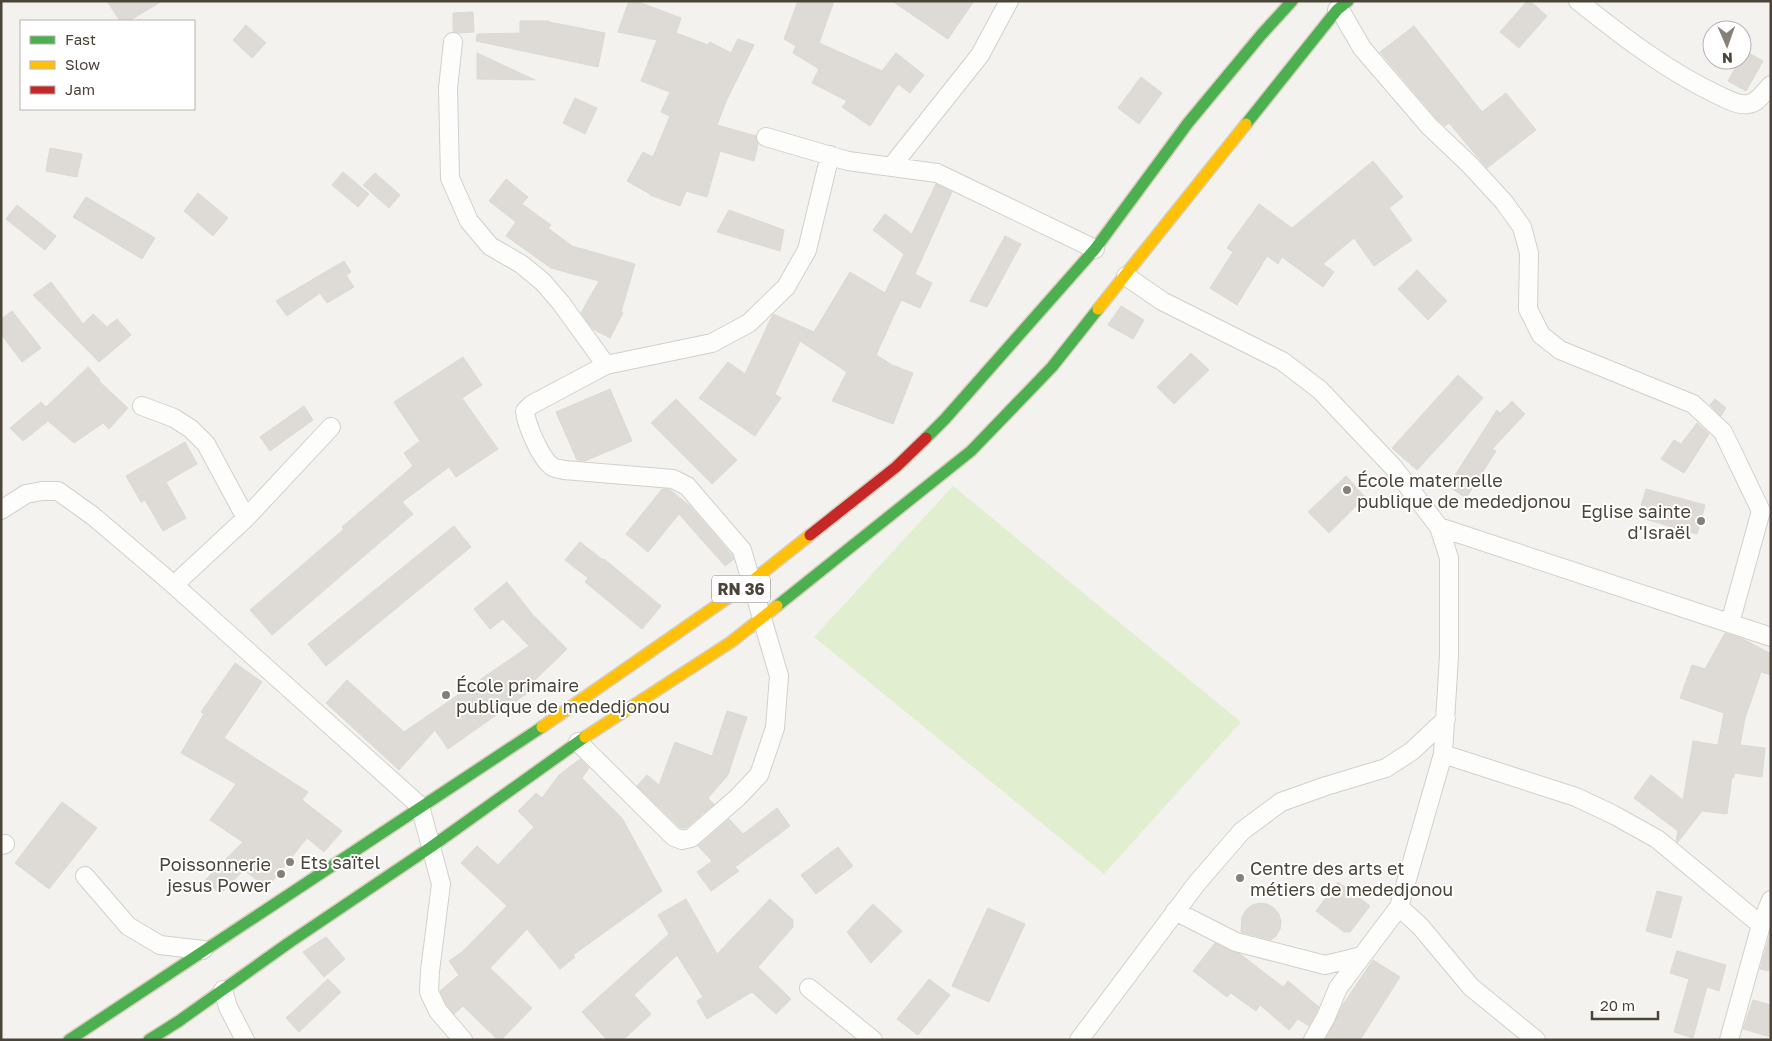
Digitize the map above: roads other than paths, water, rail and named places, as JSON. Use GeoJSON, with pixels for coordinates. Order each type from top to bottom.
{"type":"FeatureCollection","features":[{"type":"Feature","properties":{"kind":"main road","name":"RN 36"},"geometry":{"type":"LineString","coordinates":[[69,1040],[420,806],[555,719],[752,581],[896,467],[957,405],[1095,249],[1188,123],[1261,34],[1292,1]]}},
{"type":"Feature","properties":{"kind":"main road","name":"RN 36"},"geometry":{"type":"LineString","coordinates":[[149,1040],[179,1022],[290,942],[431,847],[578,742],[731,642],[971,451],[1052,367],[1342,6]]}},
{"type":"Feature","properties":{"kind":"street"},"geometry":{"type":"LineString","coordinates":[[892,167],[980,55],[1009,1]]}},
{"type":"Feature","properties":{"kind":"street"},"geometry":{"type":"LineString","coordinates":[[1578,1],[1618,34],[1692,83],[1734,102],[1747,105],[1756,101],[1771,85]]}},
{"type":"Feature","properties":{"kind":"street"},"geometry":{"type":"LineString","coordinates":[[1342,6],[1343,16],[1362,48],[1429,126],[1470,164],[1504,202],[1522,227],[1529,253],[1528,309],[1541,335],[1560,350],[1693,404],[1723,432],[1766,506],[1730,623]]}},
{"type":"Feature","properties":{"kind":"street"},"geometry":{"type":"LineString","coordinates":[[453,42],[448,88],[450,178],[469,221],[490,246],[521,264],[543,282],[561,303],[606,365]]}},
{"type":"Feature","properties":{"kind":"street"},"geometry":{"type":"LineString","coordinates":[[766,137],[848,161],[937,173],[1095,249]]}},
{"type":"Feature","properties":{"kind":"street"},"geometry":{"type":"LineString","coordinates":[[578,742],[674,837],[682,840],[691,838],[737,798],[759,775],[775,728],[779,676],[742,550],[687,486],[673,479],[564,470],[554,467],[545,460],[526,420],[525,411],[531,405],[606,365],[712,343],[748,323],[786,287],[807,250],[830,155]]}},
{"type":"Feature","properties":{"kind":"street"},"geometry":{"type":"LineString","coordinates":[[1126,276],[1162,302],[1282,361],[1320,390],[1394,468],[1439,526],[1449,558],[1449,656],[1444,754],[1399,906],[1338,988],[1326,1017],[1313,1040]]}},
{"type":"Feature","properties":{"kind":"street"},"geometry":{"type":"LineString","coordinates":[[142,406],[174,418],[191,429],[206,444],[246,518]]}},
{"type":"Feature","properties":{"kind":"street"},"geometry":{"type":"LineString","coordinates":[[174,585],[246,518],[331,427]]}},
{"type":"Feature","properties":{"kind":"street"},"geometry":{"type":"LineString","coordinates":[[1,510],[26,494],[58,491],[93,516],[174,585],[420,806],[441,884],[429,992],[438,1011],[463,1040]]}},
{"type":"Feature","properties":{"kind":"street"},"geometry":{"type":"LineString","coordinates":[[1439,526],[1771,637]]}},
{"type":"Feature","properties":{"kind":"street"},"geometry":{"type":"LineString","coordinates":[[1079,1040],[1175,911],[1242,831],[1281,802],[1386,768],[1412,752],[1446,719]]}},
{"type":"Feature","properties":{"kind":"street"},"geometry":{"type":"LineString","coordinates":[[1444,754],[1576,797],[1614,815],[1657,839],[1761,924]]}},
{"type":"Feature","properties":{"kind":"street"},"geometry":{"type":"LineString","coordinates":[[85,876],[128,926],[160,945],[203,950]]}},
{"type":"Feature","properties":{"kind":"street"},"geometry":{"type":"LineString","coordinates":[[1729,1040],[1761,924],[1771,900]]}},
{"type":"Feature","properties":{"kind":"street"},"geometry":{"type":"LineString","coordinates":[[1399,906],[1420,926],[1471,987],[1536,1040]]}},
{"type":"Feature","properties":{"kind":"street"},"geometry":{"type":"LineString","coordinates":[[1175,911],[1236,942],[1325,965],[1362,956]]}},
{"type":"Feature","properties":{"kind":"street"},"geometry":{"type":"LineString","coordinates":[[809,988],[872,1040]]}},
{"type":"Feature","properties":{"kind":"street"},"geometry":{"type":"LineString","coordinates":[[223,990],[228,1007],[245,1040]]}},
{"type":"Feature","properties":{"kind":"place","name":"École maternelle publique de mededjonou"},"geometry":{"type":"Point","coordinates":[1347,490]}},
{"type":"Feature","properties":{"kind":"place","name":"Eglise sainte d'Israël"},"geometry":{"type":"Point","coordinates":[1701,521]}},
{"type":"Feature","properties":{"kind":"place","name":"École primaire publique de mededjonou"},"geometry":{"type":"Point","coordinates":[446,695]}},
{"type":"Feature","properties":{"kind":"place","name":"Ets saïtel"},"geometry":{"type":"Point","coordinates":[290,862]}},
{"type":"Feature","properties":{"kind":"place","name":"Poissonnerie jesus Power"},"geometry":{"type":"Point","coordinates":[281,874]}},
{"type":"Feature","properties":{"kind":"place","name":"Centre des arts et métiers de mededjonou"},"geometry":{"type":"Point","coordinates":[1240,878]}}]}
